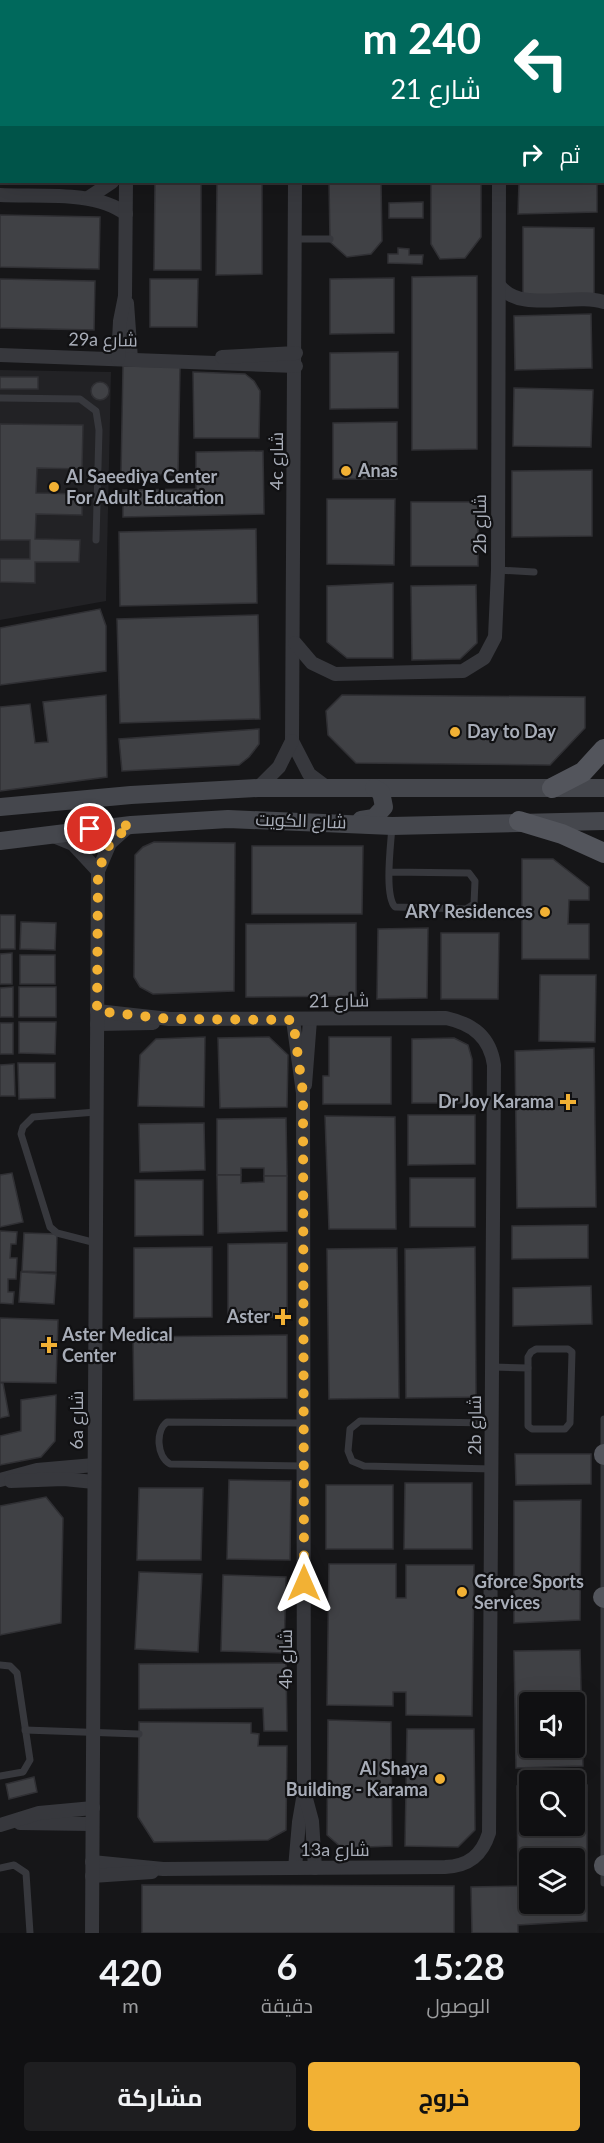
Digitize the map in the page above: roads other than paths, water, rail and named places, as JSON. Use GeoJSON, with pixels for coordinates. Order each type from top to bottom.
{"type":"FeatureCollection","features":[{"type":"Feature","properties":{"kind":"main road"},"geometry":{"type":"LineString","coordinates":[[552,788],[583,772],[604,749]]}},
{"type":"Feature","properties":{"kind":"main road","name":"شارع الكويت"},"geometry":{"type":"LineString","coordinates":[[0,807],[130,795],[258,788],[604,788]]}},
{"type":"Feature","properties":{"kind":"main road"},"geometry":{"type":"LineString","coordinates":[[338,823],[368,820],[380,813],[384,799],[374,788]]}},
{"type":"Feature","properties":{"kind":"main road","name":"شارع الكويت"},"geometry":{"type":"LineString","coordinates":[[0,841],[131,825],[228,819],[392,826],[519,821],[604,821]]}},
{"type":"Feature","properties":{"kind":"main road"},"geometry":{"type":"LineString","coordinates":[[519,821],[572,838],[604,853]]}},
{"type":"Feature","properties":{"kind":"street"},"geometry":{"type":"LineString","coordinates":[[88,198],[110,183]]}},
{"type":"Feature","properties":{"kind":"street"},"geometry":{"type":"LineString","coordinates":[[125,359],[130,326],[125,296],[126,183]]}},
{"type":"Feature","properties":{"kind":"street","name":"4c شارع"},"geometry":{"type":"LineString","coordinates":[[258,788],[279,767],[292,741],[295,644],[296,183]]}},
{"type":"Feature","properties":{"kind":"street","name":"2b شارع"},"geometry":{"type":"LineString","coordinates":[[295,644],[312,663],[335,674],[463,670],[475,666],[491,648],[495,637],[498,570],[500,183]]}},
{"type":"Feature","properties":{"kind":"street"},"geometry":{"type":"LineString","coordinates":[[0,195],[88,198],[109,204],[126,214]]}},
{"type":"Feature","properties":{"kind":"street"},"geometry":{"type":"LineString","coordinates":[[499,285],[508,295],[521,300],[590,299],[604,303]]}},
{"type":"Feature","properties":{"kind":"street","name":"29a شارع"},"geometry":{"type":"LineString","coordinates":[[0,355],[206,361],[239,355],[296,359]]}},
{"type":"Feature","properties":{"kind":"street","name":"4c شارع"},"geometry":{"type":"LineString","coordinates":[[292,741],[309,774],[329,789]]}},
{"type":"Feature","properties":{"kind":"street","name":"6a شارع"},"geometry":{"type":"LineString","coordinates":[[92,1933],[98,871],[110,843],[131,825]]}},
{"type":"Feature","properties":{"kind":"street"},"geometry":{"type":"LineString","coordinates":[[46,834],[74,844],[98,871]]}},
{"type":"Feature","properties":{"kind":"street","name":"شارع 21"},"geometry":{"type":"LineString","coordinates":[[97,1017],[293,1020],[446,1018],[471,1026]]}},
{"type":"Feature","properties":{"kind":"street","name":"4b شارع"},"geometry":{"type":"LineString","coordinates":[[293,1020],[303,1093],[304,1423],[304,1793],[295,1868]]}},
{"type":"Feature","properties":{"kind":"street","name":"4b شارع"},"geometry":{"type":"LineString","coordinates":[[303,1093],[308,1062],[310,1020]]}},
{"type":"Feature","properties":{"kind":"street","name":"2b شارع"},"geometry":{"type":"LineString","coordinates":[[471,1026],[488,1043],[494,1065],[489,1833]]}},
{"type":"Feature","properties":{"kind":"street"},"geometry":{"type":"LineString","coordinates":[[0,1480],[37,1470],[94,1465]]}},
{"type":"Feature","properties":{"kind":"street"},"geometry":{"type":"LineString","coordinates":[[0,1480],[94,1482]]}},
{"type":"Feature","properties":{"kind":"street","name":"4b شارع"},"geometry":{"type":"LineString","coordinates":[[304,1793],[312,1821],[315,1868]]}},
{"type":"Feature","properties":{"kind":"street"},"geometry":{"type":"LineString","coordinates":[[6,1824],[39,1813],[93,1808]]}},
{"type":"Feature","properties":{"kind":"street"},"geometry":{"type":"LineString","coordinates":[[6,1824],[92,1824]]}},
{"type":"Feature","properties":{"kind":"street","name":"13a شارع"},"geometry":{"type":"LineString","coordinates":[[92,1869],[457,1867],[478,1855],[489,1833]]}},
{"type":"Feature","properties":{"kind":"lane"},"geometry":{"type":"LineString","coordinates":[[296,239],[330,239]]}},
{"type":"Feature","properties":{"kind":"lane"},"geometry":{"type":"LineString","coordinates":[[0,398],[80,399],[96,411],[99,420],[96,540]]}},
{"type":"Feature","properties":{"kind":"lane"},"geometry":{"type":"LineString","coordinates":[[498,570],[534,572]]}},
{"type":"Feature","properties":{"kind":"lane"},"geometry":{"type":"LineString","coordinates":[[390,872],[469,873],[475,881],[474,904],[466,909],[395,907],[390,897],[390,872],[392,826]]}},
{"type":"Feature","properties":{"kind":"lane"},"geometry":{"type":"LineString","coordinates":[[96,1112],[33,1117],[23,1127],[21,1134],[50,1227],[57,1233],[96,1244]]}},
{"type":"Feature","properties":{"kind":"lane"},"geometry":{"type":"LineString","coordinates":[[568,1349],[572,1352],[570,1423],[567,1428],[534,1429],[528,1426],[528,1368],[529,1354],[534,1350],[568,1349]]}},
{"type":"Feature","properties":{"kind":"lane"},"geometry":{"type":"LineString","coordinates":[[493,1367],[528,1368]]}},
{"type":"Feature","properties":{"kind":"lane"},"geometry":{"type":"LineString","coordinates":[[604,1419],[604,1882]]}},
{"type":"Feature","properties":{"kind":"lane"},"geometry":{"type":"LineString","coordinates":[[493,1423],[360,1420],[350,1429],[348,1451],[352,1461],[364,1466],[493,1469]]}},
{"type":"Feature","properties":{"kind":"lane"},"geometry":{"type":"LineString","coordinates":[[304,1423],[167,1422],[161,1427],[160,1451],[163,1459],[170,1464],[304,1466]]}},
{"type":"Feature","properties":{"kind":"lane"},"geometry":{"type":"LineString","coordinates":[[0,1665],[10,1666],[17,1673],[30,1760],[27,1768],[19,1774],[0,1776]]}},
{"type":"Feature","properties":{"kind":"lane"},"geometry":{"type":"LineString","coordinates":[[25,1730],[139,1734]]}},
{"type":"Feature","properties":{"kind":"lane"},"geometry":{"type":"LineString","coordinates":[[0,1868],[19,1866],[26,1873],[30,1933]]}},
{"type":"Feature","properties":{"kind":"place","name":"Anas"},"geometry":{"type":"Point","coordinates":[346,471]}},
{"type":"Feature","properties":{"kind":"place","name":"Al Saeediya Center For Adult Education"},"geometry":{"type":"Point","coordinates":[54,487]}},
{"type":"Feature","properties":{"kind":"place","name":"Day to Day"},"geometry":{"type":"Point","coordinates":[455,732]}},
{"type":"Feature","properties":{"kind":"place","name":"ARY Residences"},"geometry":{"type":"Point","coordinates":[545,912]}},
{"type":"Feature","properties":{"kind":"place","name":"Dr Joy Karama"},"geometry":{"type":"Point","coordinates":[568,1102]}},
{"type":"Feature","properties":{"kind":"place","name":"Aster"},"geometry":{"type":"Point","coordinates":[283,1317]}},
{"type":"Feature","properties":{"kind":"place","name":"Aster Medical Center"},"geometry":{"type":"Point","coordinates":[49,1345]}},
{"type":"Feature","properties":{"kind":"place","name":"Gforce Sports Services"},"geometry":{"type":"Point","coordinates":[462,1592]}},
{"type":"Feature","properties":{"kind":"place","name":"Al Shaya Building - Karama"},"geometry":{"type":"Point","coordinates":[440,1779]}}]}
